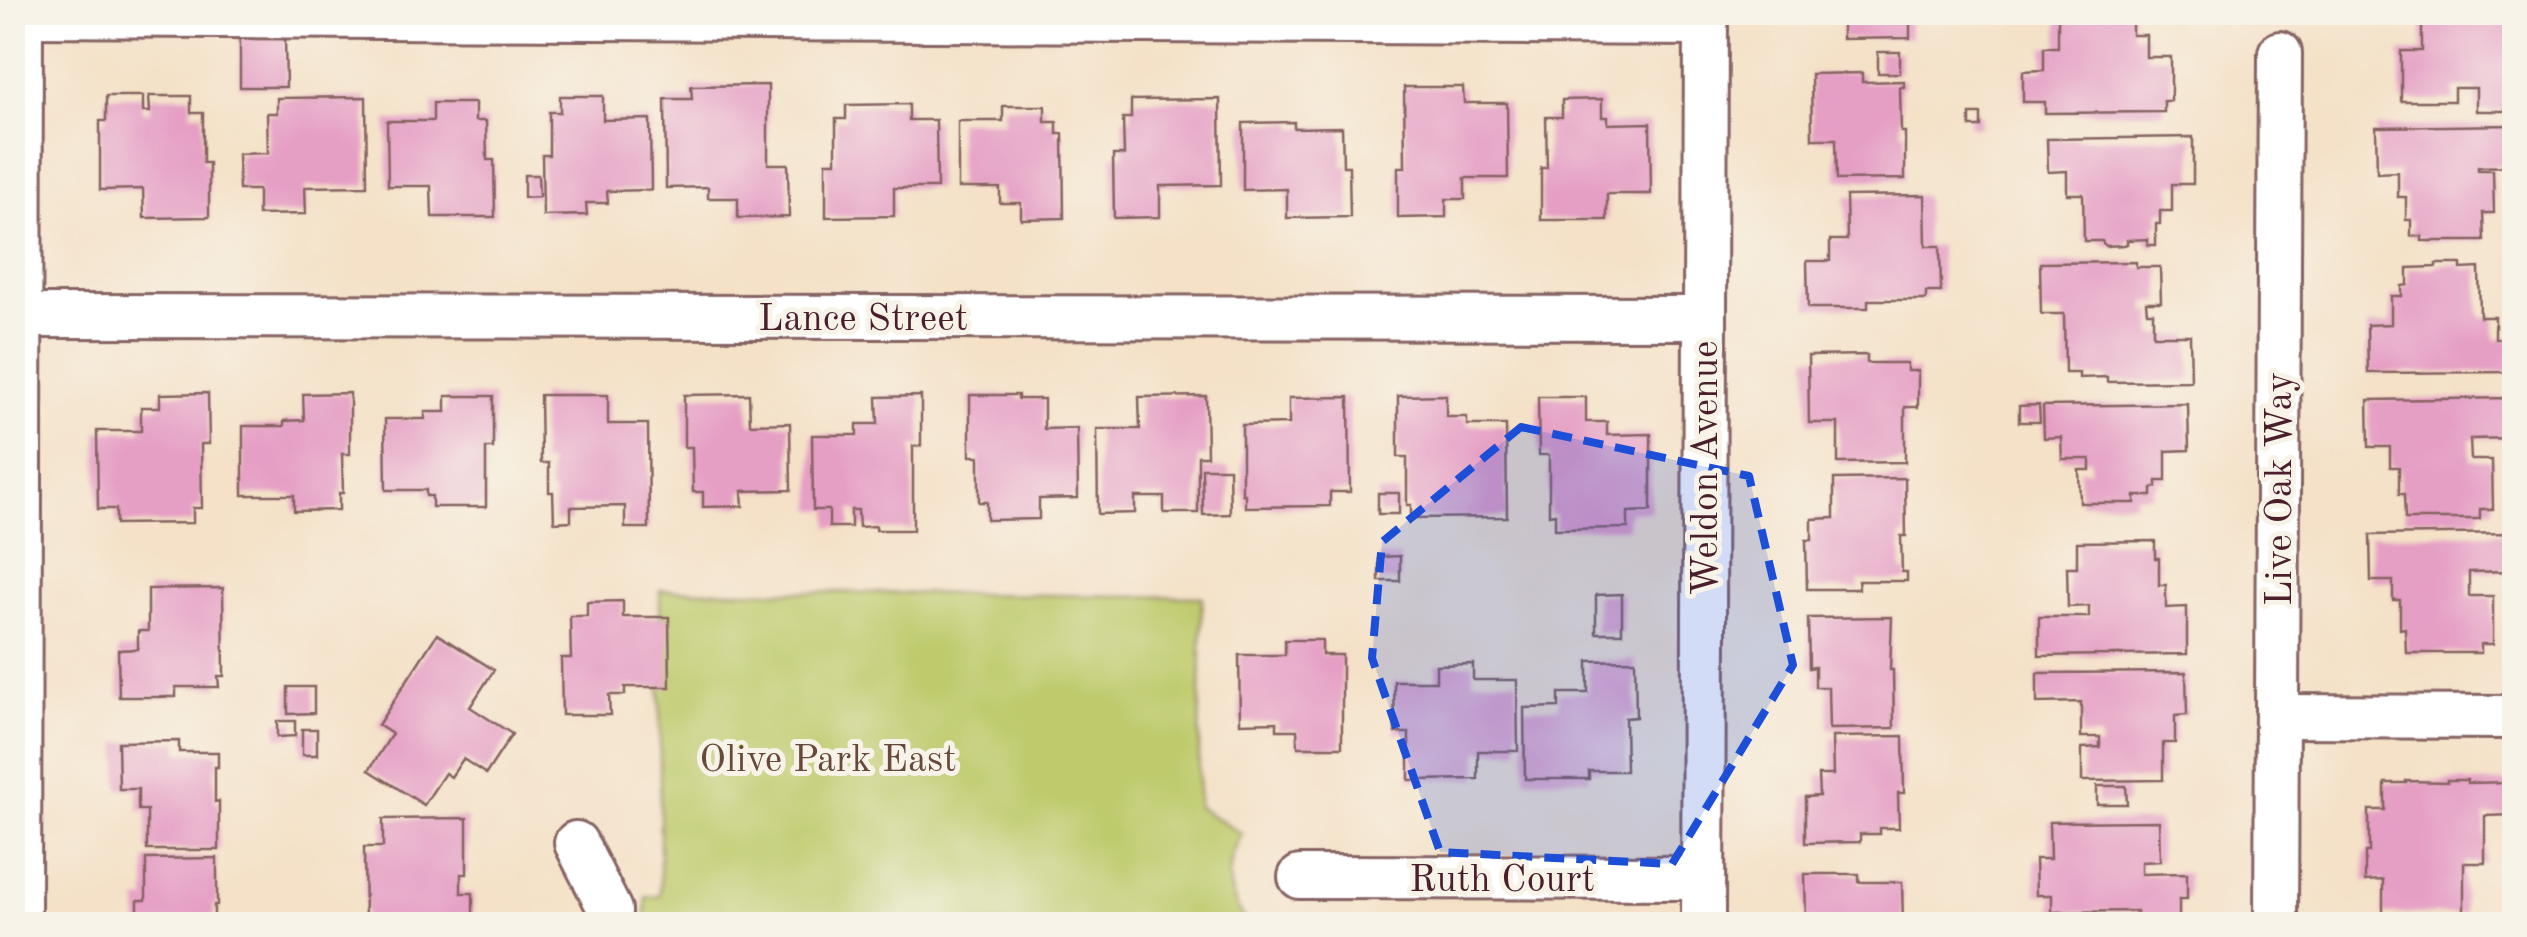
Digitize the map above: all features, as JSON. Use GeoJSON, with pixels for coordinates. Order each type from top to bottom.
{"type":"FeatureCollection","features":[{"type":"Feature","properties":{"kind":"street"},"geometry":{"type":"LineString","coordinates":[[18,924],[21,14],[1706,18]]}},
{"type":"Feature","properties":{"kind":"street","name":"Weldon Avenue"},"geometry":{"type":"LineString","coordinates":[[1702,924],[1706,18]]}},
{"type":"Feature","properties":{"kind":"street","name":"Live Oak Way"},"geometry":{"type":"LineString","coordinates":[[2276,924],[2280,53]]}},
{"type":"Feature","properties":{"kind":"street","name":"Lance Street"},"geometry":{"type":"LineString","coordinates":[[21,316],[1704,318]]}},
{"type":"Feature","properties":{"kind":"street"},"geometry":{"type":"LineString","coordinates":[[2277,716],[2514,717]]}},
{"type":"Feature","properties":{"kind":"street"},"geometry":{"type":"LineString","coordinates":[[576,843],[610,910],[610,924]]}},
{"type":"Feature","properties":{"kind":"street","name":"Ruth Court"},"geometry":{"type":"LineString","coordinates":[[1300,877],[1703,878]]}},
{"type":"Feature","properties":{"kind":"highlighted area"},"geometry":{"type":"Polygon","coordinates":[[[1521,427],[1749,476],[1793,665],[1672,864],[1440,852],[1372,658],[1382,542],[1521,427]]]}},
{"type":"Feature","properties":{"kind":"green space","name":"Olive Park East"},"geometry":{"type":"Polygon","coordinates":[[[660,590],[1202,597],[1198,807],[1242,834],[1232,858],[1230,880],[1235,902],[1247,924],[646,924],[646,897],[660,896],[660,590]]]}},
{"type":"Feature","properties":{"kind":"building"},"geometry":{"type":"Polygon","coordinates":[[[1842,12],[1910,12],[1910,38],[1842,39],[1842,12]]]}},
{"type":"Feature","properties":{"kind":"building"},"geometry":{"type":"Polygon","coordinates":[[[2058,12],[2132,12],[2132,35],[2146,35],[2146,57],[2171,57],[2171,101],[2164,101],[2164,112],[2045,113],[2045,102],[2023,102],[2023,71],[2044,70],[2044,47],[2058,47],[2058,12]]]}},
{"type":"Feature","properties":{"kind":"building"},"geometry":{"type":"Polygon","coordinates":[[[2432,12],[2514,12],[2514,111],[2476,111],[2476,88],[2454,88],[2454,101],[2401,101],[2401,51],[2422,51],[2422,19],[2432,19],[2432,12]]]}},
{"type":"Feature","properties":{"kind":"building"},"geometry":{"type":"Polygon","coordinates":[[[285,36],[286,87],[240,87],[240,37],[285,36]]]}},
{"type":"Feature","properties":{"kind":"building"},"geometry":{"type":"Polygon","coordinates":[[[1878,52],[1900,52],[1900,73],[1878,73],[1878,52]]]}},
{"type":"Feature","properties":{"kind":"building"},"geometry":{"type":"Polygon","coordinates":[[[1862,73],[1862,82],[1904,81],[1904,87],[1900,87],[1905,179],[1837,180],[1836,139],[1812,139],[1811,74],[1862,73]]]}},
{"type":"Feature","properties":{"kind":"building"},"geometry":{"type":"Polygon","coordinates":[[[768,85],[768,164],[788,164],[789,217],[738,218],[738,198],[708,198],[708,187],[666,188],[665,99],[692,99],[691,86],[768,85]]]}},
{"type":"Feature","properties":{"kind":"building"},"geometry":{"type":"Polygon","coordinates":[[[1404,87],[1463,87],[1464,103],[1507,103],[1508,178],[1465,178],[1465,199],[1446,199],[1446,217],[1398,218],[1398,167],[1405,167],[1404,87]]]}},
{"type":"Feature","properties":{"kind":"building"},"geometry":{"type":"Polygon","coordinates":[[[106,96],[143,96],[143,112],[150,112],[149,96],[191,96],[191,113],[203,113],[203,163],[209,163],[209,217],[144,218],[143,189],[100,190],[100,121],[106,121],[106,96]]]}},
{"type":"Feature","properties":{"kind":"building"},"geometry":{"type":"Polygon","coordinates":[[[560,96],[603,96],[603,120],[650,119],[651,190],[607,191],[608,203],[586,203],[587,215],[543,216],[542,155],[549,155],[549,112],[560,112],[560,96]]]}},
{"type":"Feature","properties":{"kind":"building"},"geometry":{"type":"Polygon","coordinates":[[[366,97],[367,186],[305,187],[306,214],[258,215],[258,190],[239,190],[238,154],[268,153],[267,113],[277,113],[277,98],[366,97]]]}},
{"type":"Feature","properties":{"kind":"building"},"geometry":{"type":"Polygon","coordinates":[[[1220,99],[1221,185],[1160,186],[1160,217],[1114,218],[1113,155],[1124,155],[1123,118],[1131,118],[1131,100],[1220,99]]]}},
{"type":"Feature","properties":{"kind":"building"},"geometry":{"type":"Polygon","coordinates":[[[1602,99],[1602,117],[1608,117],[1608,124],[1650,123],[1651,194],[1607,194],[1607,220],[1541,220],[1541,168],[1547,168],[1546,117],[1562,117],[1562,100],[1602,99]]]}},
{"type":"Feature","properties":{"kind":"building"},"geometry":{"type":"Polygon","coordinates":[[[433,103],[475,103],[475,121],[486,121],[487,160],[494,160],[495,217],[432,217],[431,186],[388,186],[387,121],[433,121],[433,103]]]}},
{"type":"Feature","properties":{"kind":"building"},"geometry":{"type":"Polygon","coordinates":[[[909,104],[909,120],[936,120],[937,188],[894,188],[894,216],[826,217],[826,162],[836,162],[836,119],[846,119],[846,105],[909,104]]]}},
{"type":"Feature","properties":{"kind":"building"},"geometry":{"type":"Polygon","coordinates":[[[1003,106],[1045,106],[1045,122],[1057,122],[1057,134],[1063,134],[1064,218],[1021,219],[1021,203],[1000,203],[1000,188],[958,188],[958,121],[1003,121],[1003,106]]]}},
{"type":"Feature","properties":{"kind":"building"},"geometry":{"type":"Polygon","coordinates":[[[1970,114],[1981,114],[1981,127],[1970,127],[1970,114]]]}},
{"type":"Feature","properties":{"kind":"building"},"geometry":{"type":"Polygon","coordinates":[[[1294,122],[1294,128],[1342,127],[1343,166],[1349,166],[1350,217],[1287,218],[1287,189],[1243,190],[1243,123],[1294,122]]]}},
{"type":"Feature","properties":{"kind":"building"},"geometry":{"type":"Polygon","coordinates":[[[2514,125],[2514,166],[2478,167],[2493,170],[2494,213],[2483,213],[2484,241],[2422,241],[2422,236],[2411,236],[2406,197],[2398,197],[2398,172],[2377,173],[2376,127],[2514,125]]]}},
{"type":"Feature","properties":{"kind":"building"},"geometry":{"type":"Polygon","coordinates":[[[2193,137],[2193,184],[2172,184],[2172,211],[2160,211],[2156,245],[2148,245],[2148,239],[2105,246],[2102,241],[2084,241],[2083,194],[2067,194],[2067,171],[2048,172],[2047,139],[2193,137]]]}},
{"type":"Feature","properties":{"kind":"building"},"geometry":{"type":"Polygon","coordinates":[[[524,175],[538,175],[539,197],[524,198],[524,175]]]}},
{"type":"Feature","properties":{"kind":"building"},"geometry":{"type":"Polygon","coordinates":[[[1925,195],[1926,246],[1940,246],[1941,292],[1926,292],[1926,300],[1868,300],[1868,308],[1808,308],[1807,261],[1830,261],[1830,240],[1847,240],[1846,196],[1925,195]]]}},
{"type":"Feature","properties":{"kind":"building"},"geometry":{"type":"Polygon","coordinates":[[[2136,262],[2136,267],[2160,267],[2161,302],[2146,302],[2147,312],[2153,312],[2153,335],[2190,335],[2191,381],[2107,382],[2107,377],[2079,378],[2079,373],[2065,373],[2064,314],[2041,314],[2040,263],[2136,262]]]}},
{"type":"Feature","properties":{"kind":"building"},"geometry":{"type":"Polygon","coordinates":[[[2436,264],[2479,268],[2480,317],[2495,317],[2495,339],[2514,338],[2514,372],[2368,373],[2367,325],[2391,324],[2391,296],[2402,296],[2402,286],[2408,285],[2408,268],[2436,264]]]}},
{"type":"Feature","properties":{"kind":"building"},"geometry":{"type":"Polygon","coordinates":[[[1867,355],[1867,363],[1907,363],[1907,371],[1918,371],[1918,407],[1905,407],[1905,462],[1838,463],[1838,423],[1809,423],[1808,356],[1867,355]]]}},
{"type":"Feature","properties":{"kind":"building"},"geometry":{"type":"Polygon","coordinates":[[[208,393],[209,444],[201,444],[202,508],[193,508],[193,523],[116,524],[116,509],[98,509],[97,431],[141,431],[141,407],[160,407],[160,394],[208,393]]]}},
{"type":"Feature","properties":{"kind":"building"},"geometry":{"type":"Polygon","coordinates":[[[350,393],[350,454],[342,454],[343,493],[339,493],[339,510],[294,511],[294,495],[243,495],[243,426],[284,426],[284,421],[304,420],[303,394],[350,393]]]}},
{"type":"Feature","properties":{"kind":"building"},"geometry":{"type":"Polygon","coordinates":[[[749,394],[750,424],[790,423],[791,490],[742,491],[743,506],[703,507],[703,492],[693,492],[692,447],[684,447],[684,395],[749,394]]]}},
{"type":"Feature","properties":{"kind":"building"},"geometry":{"type":"Polygon","coordinates":[[[540,395],[608,395],[608,424],[648,424],[649,528],[625,528],[625,506],[571,507],[571,521],[554,522],[549,463],[541,463],[540,395]]]}},
{"type":"Feature","properties":{"kind":"building"},"geometry":{"type":"Polygon","coordinates":[[[970,395],[1044,399],[1044,429],[1077,428],[1078,498],[1039,499],[1039,519],[987,520],[987,502],[979,502],[979,456],[970,456],[970,395]]]}},
{"type":"Feature","properties":{"kind":"building"},"geometry":{"type":"Polygon","coordinates":[[[1446,395],[1446,417],[1467,417],[1467,425],[1506,425],[1507,517],[1411,518],[1411,505],[1407,505],[1407,457],[1398,457],[1398,396],[1446,395]]]}},
{"type":"Feature","properties":{"kind":"building"},"geometry":{"type":"Polygon","coordinates":[[[446,396],[493,396],[493,448],[486,448],[486,507],[432,507],[432,496],[426,496],[426,490],[386,490],[385,419],[425,419],[425,412],[446,412],[446,396]]]}},
{"type":"Feature","properties":{"kind":"building"},"geometry":{"type":"Polygon","coordinates":[[[921,396],[921,446],[913,446],[913,530],[859,527],[858,510],[851,510],[851,527],[829,527],[829,510],[813,510],[812,435],[857,435],[857,424],[878,424],[877,397],[921,396]]]}},
{"type":"Feature","properties":{"kind":"building"},"geometry":{"type":"Polygon","coordinates":[[[1206,396],[1207,456],[1198,456],[1198,513],[1164,513],[1164,497],[1135,497],[1135,513],[1098,514],[1097,429],[1140,429],[1139,397],[1206,396]]]}},
{"type":"Feature","properties":{"kind":"building"},"geometry":{"type":"Polygon","coordinates":[[[1349,397],[1350,492],[1330,492],[1330,506],[1245,507],[1242,425],[1289,424],[1289,398],[1349,397]]]}},
{"type":"Feature","properties":{"kind":"building"},"geometry":{"type":"Polygon","coordinates":[[[1538,397],[1586,397],[1586,422],[1607,422],[1607,435],[1651,434],[1651,511],[1628,512],[1628,528],[1555,529],[1555,514],[1549,515],[1549,455],[1539,455],[1538,397]]]}},
{"type":"Feature","properties":{"kind":"building"},"geometry":{"type":"Polygon","coordinates":[[[2514,398],[2514,438],[2470,439],[2471,460],[2492,460],[2493,509],[2480,509],[2480,519],[2405,519],[2404,494],[2399,494],[2399,467],[2390,467],[2390,447],[2369,447],[2368,400],[2514,398]]]}},
{"type":"Feature","properties":{"kind":"building"},"geometry":{"type":"Polygon","coordinates":[[[2188,404],[2189,450],[2166,451],[2166,481],[2157,481],[2152,496],[2135,496],[2135,503],[2080,503],[2079,470],[2090,470],[2090,459],[2062,459],[2061,437],[2044,438],[2043,406],[2188,404]]]}},
{"type":"Feature","properties":{"kind":"building"},"geometry":{"type":"Polygon","coordinates":[[[2039,405],[2040,422],[2019,422],[2019,406],[2039,405]]]}},
{"type":"Feature","properties":{"kind":"building"},"geometry":{"type":"Polygon","coordinates":[[[1202,468],[1229,468],[1230,514],[1203,515],[1202,468]]]}},
{"type":"Feature","properties":{"kind":"building"},"geometry":{"type":"Polygon","coordinates":[[[1905,478],[1906,536],[1901,536],[1902,572],[1907,572],[1907,581],[1858,581],[1859,589],[1807,589],[1806,540],[1812,540],[1812,519],[1834,518],[1834,479],[1905,478]]]}},
{"type":"Feature","properties":{"kind":"building"},"geometry":{"type":"Polygon","coordinates":[[[1378,493],[1399,493],[1399,514],[1378,514],[1378,493]]]}},
{"type":"Feature","properties":{"kind":"building"},"geometry":{"type":"Polygon","coordinates":[[[2514,533],[2514,571],[2469,572],[2469,596],[2493,596],[2493,644],[2481,644],[2481,653],[2406,653],[2405,628],[2400,629],[2400,600],[2393,600],[2393,581],[2371,581],[2370,535],[2514,533]]]}},
{"type":"Feature","properties":{"kind":"building"},"geometry":{"type":"Polygon","coordinates":[[[2155,541],[2159,585],[2166,585],[2166,608],[2187,607],[2187,654],[2039,656],[2039,617],[2089,617],[2089,606],[2068,607],[2067,567],[2077,567],[2077,542],[2155,541]]]}},
{"type":"Feature","properties":{"kind":"building"},"geometry":{"type":"Polygon","coordinates":[[[1400,556],[1400,581],[1379,581],[1379,557],[1400,556]]]}},
{"type":"Feature","properties":{"kind":"building"},"geometry":{"type":"Polygon","coordinates":[[[223,588],[224,676],[218,676],[219,687],[176,687],[176,697],[119,697],[118,650],[138,649],[138,631],[148,631],[148,589],[223,588]]]}},
{"type":"Feature","properties":{"kind":"building"},"geometry":{"type":"Polygon","coordinates":[[[1622,594],[1622,633],[1596,633],[1596,595],[1622,594]]]}},
{"type":"Feature","properties":{"kind":"building"},"geometry":{"type":"Polygon","coordinates":[[[623,601],[623,617],[669,617],[670,687],[625,687],[625,695],[609,695],[610,715],[562,715],[561,658],[571,658],[570,616],[587,616],[587,602],[623,601]]]}},
{"type":"Feature","properties":{"kind":"building"},"geometry":{"type":"Polygon","coordinates":[[[1892,617],[1894,728],[1829,729],[1828,687],[1815,687],[1815,667],[1809,668],[1808,618],[1892,617]]]}},
{"type":"Feature","properties":{"kind":"building"},"geometry":{"type":"Polygon","coordinates":[[[437,634],[494,670],[470,707],[512,734],[486,774],[463,759],[451,777],[445,773],[424,805],[369,770],[392,734],[378,725],[437,634]]]}},
{"type":"Feature","properties":{"kind":"building"},"geometry":{"type":"Polygon","coordinates":[[[1285,640],[1322,640],[1322,655],[1342,655],[1342,747],[1298,747],[1297,730],[1277,730],[1277,722],[1240,723],[1239,655],[1285,655],[1285,640]]]}},
{"type":"Feature","properties":{"kind":"building"},"geometry":{"type":"Polygon","coordinates":[[[1635,660],[1636,717],[1625,718],[1626,771],[1589,771],[1589,779],[1525,779],[1524,708],[1559,707],[1559,693],[1588,693],[1588,661],[1635,660]]]}},
{"type":"Feature","properties":{"kind":"building"},"geometry":{"type":"Polygon","coordinates":[[[1473,664],[1473,680],[1517,680],[1518,751],[1478,751],[1478,779],[1409,780],[1409,733],[1395,733],[1394,681],[1436,681],[1436,665],[1473,664]]]}},
{"type":"Feature","properties":{"kind":"building"},"geometry":{"type":"Polygon","coordinates":[[[2186,672],[2187,715],[2175,716],[2175,743],[2163,743],[2163,780],[2082,781],[2082,748],[2100,747],[2100,737],[2081,737],[2081,702],[2037,703],[2037,673],[2186,672]]]}},
{"type":"Feature","properties":{"kind":"building"},"geometry":{"type":"Polygon","coordinates":[[[288,687],[314,687],[314,713],[288,714],[288,687]]]}},
{"type":"Feature","properties":{"kind":"building"},"geometry":{"type":"Polygon","coordinates":[[[277,721],[295,721],[295,736],[277,737],[277,721]]]}},
{"type":"Feature","properties":{"kind":"building"},"geometry":{"type":"Polygon","coordinates":[[[302,729],[317,729],[317,755],[302,755],[302,729]]]}},
{"type":"Feature","properties":{"kind":"building"},"geometry":{"type":"Polygon","coordinates":[[[1903,736],[1904,793],[1898,793],[1899,828],[1880,828],[1880,834],[1860,834],[1860,842],[1805,843],[1805,797],[1819,796],[1818,775],[1833,775],[1832,737],[1903,736]]]}},
{"type":"Feature","properties":{"kind":"building"},"geometry":{"type":"Polygon","coordinates":[[[179,741],[179,752],[218,752],[215,802],[219,801],[219,850],[147,850],[147,810],[138,810],[138,789],[119,789],[118,742],[179,741]]]}},
{"type":"Feature","properties":{"kind":"building"},"geometry":{"type":"Polygon","coordinates":[[[2514,782],[2514,815],[2485,816],[2485,863],[2464,863],[2464,914],[2383,914],[2383,880],[2365,881],[2369,810],[2385,810],[2385,783],[2514,782]]]}},
{"type":"Feature","properties":{"kind":"building"},"geometry":{"type":"Polygon","coordinates":[[[2097,786],[2126,786],[2127,804],[2097,804],[2097,786]]]}},
{"type":"Feature","properties":{"kind":"building"},"geometry":{"type":"Polygon","coordinates":[[[467,818],[467,874],[461,874],[461,893],[473,893],[473,924],[365,924],[364,847],[383,847],[383,819],[467,818]]]}},
{"type":"Feature","properties":{"kind":"building"},"geometry":{"type":"Polygon","coordinates":[[[2159,821],[2160,861],[2141,862],[2141,874],[2187,873],[2187,899],[2179,899],[2179,924],[2137,924],[2137,911],[2052,912],[2052,895],[2036,895],[2035,859],[2050,859],[2049,822],[2159,821]]]}},
{"type":"Feature","properties":{"kind":"building"},"geometry":{"type":"Polygon","coordinates":[[[217,858],[214,924],[138,924],[138,900],[146,900],[146,859],[217,858]]]}},
{"type":"Feature","properties":{"kind":"building"},"geometry":{"type":"Polygon","coordinates":[[[1805,874],[1859,874],[1859,882],[1902,882],[1903,924],[1817,924],[1817,920],[1806,920],[1805,874]]]}},
{"type":"Feature","properties":{"kind":"building"},"geometry":{"type":"Polygon","coordinates":[[[2462,921],[2462,924],[2424,924],[2462,921]]]}}]}
